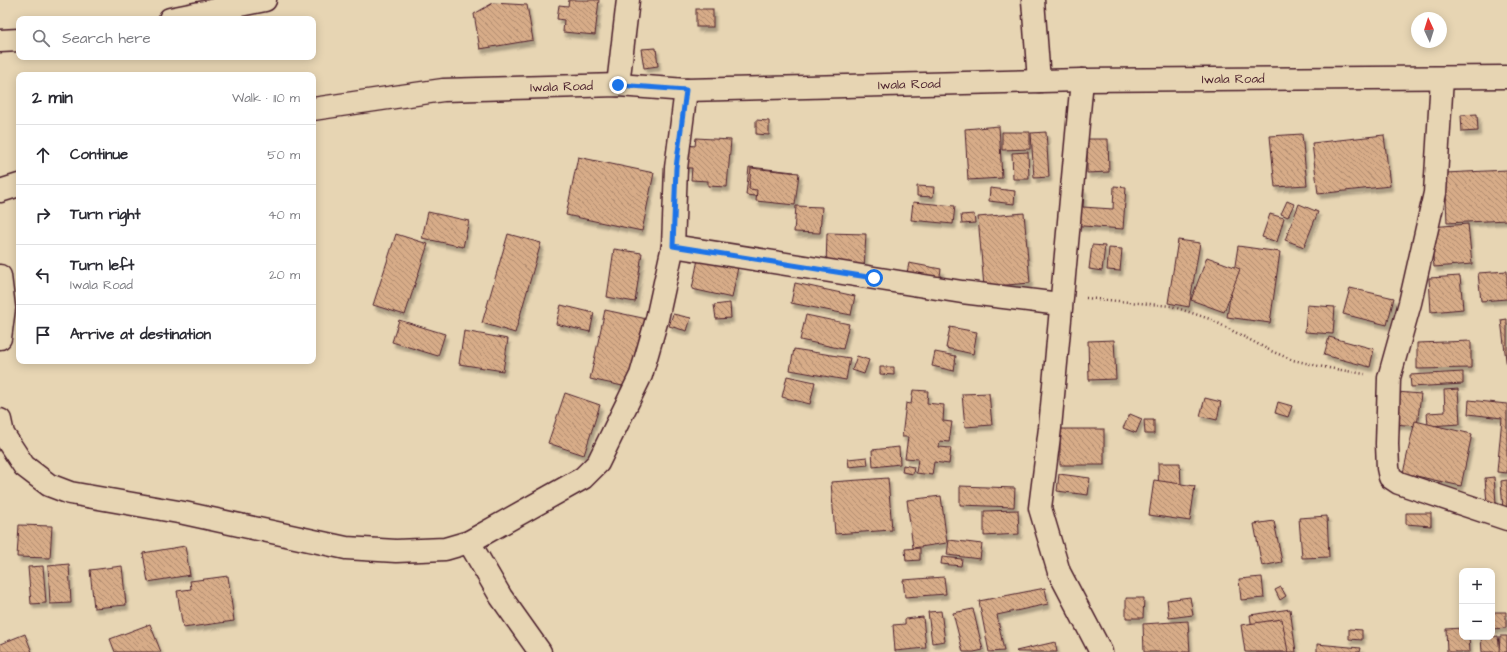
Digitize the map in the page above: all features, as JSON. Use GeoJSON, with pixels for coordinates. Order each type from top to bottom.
{"type":"FeatureCollection","features":[{"type":"Feature","properties":{"kind":"street"},"geometry":{"type":"LineString","coordinates":[[185,16],[265,0]]}},
{"type":"Feature","properties":{"kind":"street"},"geometry":{"type":"LineString","coordinates":[[618,85],[628,0]]}},
{"type":"Feature","properties":{"kind":"street"},"geometry":{"type":"LineString","coordinates":[[1033,0],[1039,81]]}},
{"type":"Feature","properties":{"kind":"street"},"geometry":{"type":"LineString","coordinates":[[0,41],[16,40]]}},
{"type":"Feature","properties":{"kind":"street","name":"Iwala Road"},"geometry":{"type":"LineString","coordinates":[[316,110],[443,90],[618,85],[686,90],[1082,80],[1507,77]]}},
{"type":"Feature","properties":{"kind":"street"},"geometry":{"type":"LineString","coordinates":[[1442,78],[1435,193],[1410,303],[1389,378],[1387,444],[1390,477],[1399,483],[1507,519]]}},
{"type":"Feature","properties":{"kind":"street"},"geometry":{"type":"LineString","coordinates":[[1082,80],[1060,304],[1050,428],[1040,508],[1059,572],[1102,652]]}},
{"type":"Feature","properties":{"kind":"street"},"geometry":{"type":"LineString","coordinates":[[0,420],[3,434],[24,466],[49,485],[70,493],[184,513],[346,548],[403,551],[445,549],[469,542],[583,478],[598,463],[641,375],[658,319],[673,246],[676,168],[686,90]]}},
{"type":"Feature","properties":{"kind":"street"},"geometry":{"type":"LineString","coordinates":[[0,191],[16,185]]}},
{"type":"Feature","properties":{"kind":"street"},"geometry":{"type":"LineString","coordinates":[[673,246],[962,292],[1060,304]]}},
{"type":"Feature","properties":{"kind":"street"},"geometry":{"type":"LineString","coordinates":[[0,276],[4,308],[0,338]]}},
{"type":"Feature","properties":{"kind":"street"},"geometry":{"type":"LineString","coordinates":[[469,542],[501,597],[540,652]]}},
{"type":"Feature","properties":{"kind":"path"},"geometry":{"type":"LineString","coordinates":[[1060,304],[1088,297],[1170,306],[1210,320],[1271,351],[1293,360],[1323,368],[1389,378]]}},
{"type":"Feature","properties":{"kind":"building"},"geometry":{"type":"Polygon","coordinates":[[[569,0],[599,0],[595,35],[563,32],[564,20],[557,19],[559,5],[568,6],[569,0]]]}},
{"type":"Feature","properties":{"kind":"building"},"geometry":{"type":"Polygon","coordinates":[[[493,3],[527,5],[533,40],[480,49],[474,14],[493,3]]]}},
{"type":"Feature","properties":{"kind":"building"},"geometry":{"type":"Polygon","coordinates":[[[696,9],[713,9],[713,27],[696,27],[696,9]]]}},
{"type":"Feature","properties":{"kind":"building"},"geometry":{"type":"Polygon","coordinates":[[[656,48],[658,66],[644,68],[641,49],[656,48]]]}},
{"type":"Feature","properties":{"kind":"building"},"geometry":{"type":"Polygon","coordinates":[[[1477,114],[1478,131],[1462,132],[1461,115],[1477,114]]]}},
{"type":"Feature","properties":{"kind":"building"},"geometry":{"type":"Polygon","coordinates":[[[756,120],[769,121],[769,135],[756,134],[756,120]]]}},
{"type":"Feature","properties":{"kind":"building"},"geometry":{"type":"Polygon","coordinates":[[[999,126],[1002,178],[968,180],[965,129],[999,126]]]}},
{"type":"Feature","properties":{"kind":"building"},"geometry":{"type":"Polygon","coordinates":[[[1002,132],[1030,132],[1030,149],[1002,150],[1002,132]]]}},
{"type":"Feature","properties":{"kind":"building"},"geometry":{"type":"Polygon","coordinates":[[[1046,132],[1049,177],[1034,178],[1031,133],[1046,132]]]}},
{"type":"Feature","properties":{"kind":"building"},"geometry":{"type":"Polygon","coordinates":[[[1302,134],[1307,185],[1275,187],[1270,136],[1302,134]]]}},
{"type":"Feature","properties":{"kind":"building"},"geometry":{"type":"Polygon","coordinates":[[[1384,135],[1390,186],[1318,194],[1312,143],[1384,135]]]}},
{"type":"Feature","properties":{"kind":"building"},"geometry":{"type":"Polygon","coordinates":[[[696,138],[731,140],[727,187],[708,186],[708,181],[691,180],[692,168],[686,168],[688,145],[695,146],[696,138]]]}},
{"type":"Feature","properties":{"kind":"building"},"geometry":{"type":"Polygon","coordinates":[[[1087,139],[1108,139],[1109,172],[1087,173],[1087,139]]]}},
{"type":"Feature","properties":{"kind":"building"},"geometry":{"type":"Polygon","coordinates":[[[1028,152],[1029,179],[1013,179],[1012,153],[1028,152]]]}},
{"type":"Feature","properties":{"kind":"building"},"geometry":{"type":"Polygon","coordinates":[[[578,157],[654,173],[642,231],[566,215],[578,157]]]}},
{"type":"Feature","properties":{"kind":"building"},"geometry":{"type":"Polygon","coordinates":[[[749,167],[794,172],[790,200],[746,195],[749,167]]]}},
{"type":"Feature","properties":{"kind":"building"},"geometry":{"type":"Polygon","coordinates":[[[751,168],[799,173],[795,205],[756,201],[757,190],[749,189],[751,168]]]}},
{"type":"Feature","properties":{"kind":"building"},"geometry":{"type":"Polygon","coordinates":[[[1507,170],[1507,220],[1447,223],[1445,173],[1507,170]]]}},
{"type":"Feature","properties":{"kind":"building"},"geometry":{"type":"Polygon","coordinates":[[[917,186],[934,187],[933,197],[917,196],[917,186]]]}},
{"type":"Feature","properties":{"kind":"building"},"geometry":{"type":"Polygon","coordinates":[[[1114,186],[1126,187],[1123,229],[1070,225],[1073,188],[1084,189],[1083,207],[1113,209],[1114,186]]]}},
{"type":"Feature","properties":{"kind":"building"},"geometry":{"type":"Polygon","coordinates":[[[990,188],[1015,191],[1014,204],[989,201],[990,188]]]}},
{"type":"Feature","properties":{"kind":"building"},"geometry":{"type":"Polygon","coordinates":[[[1287,201],[1294,204],[1288,217],[1281,214],[1287,201]]]}},
{"type":"Feature","properties":{"kind":"building"},"geometry":{"type":"Polygon","coordinates":[[[913,202],[955,206],[953,224],[911,220],[913,202]]]}},
{"type":"Feature","properties":{"kind":"building"},"geometry":{"type":"Polygon","coordinates":[[[1299,204],[1318,212],[1304,247],[1285,240],[1299,204]]]}},
{"type":"Feature","properties":{"kind":"building"},"geometry":{"type":"Polygon","coordinates":[[[796,206],[822,207],[820,233],[794,232],[796,206]]]}},
{"type":"Feature","properties":{"kind":"building"},"geometry":{"type":"Polygon","coordinates":[[[428,212],[469,221],[463,247],[422,238],[428,212]]]}},
{"type":"Feature","properties":{"kind":"building"},"geometry":{"type":"Polygon","coordinates":[[[1024,213],[1030,283],[984,287],[978,217],[1024,213]]]}},
{"type":"Feature","properties":{"kind":"building"},"geometry":{"type":"Polygon","coordinates":[[[974,214],[975,223],[962,224],[961,215],[974,214]]]}},
{"type":"Feature","properties":{"kind":"building"},"geometry":{"type":"Polygon","coordinates":[[[1270,214],[1284,218],[1277,242],[1262,237],[1270,214]]]}},
{"type":"Feature","properties":{"kind":"building"},"geometry":{"type":"Polygon","coordinates":[[[1468,224],[1472,264],[1434,267],[1430,227],[1468,224]]]}},
{"type":"Feature","properties":{"kind":"building"},"geometry":{"type":"Polygon","coordinates":[[[827,233],[866,234],[864,269],[826,268],[827,233]]]}},
{"type":"Feature","properties":{"kind":"building"},"geometry":{"type":"Polygon","coordinates":[[[396,234],[428,244],[405,315],[373,305],[396,234]]]}},
{"type":"Feature","properties":{"kind":"building"},"geometry":{"type":"Polygon","coordinates":[[[508,234],[541,243],[515,333],[482,323],[508,234]]]}},
{"type":"Feature","properties":{"kind":"building"},"geometry":{"type":"Polygon","coordinates":[[[1178,240],[1200,243],[1189,307],[1168,303],[1178,240]]]}},
{"type":"Feature","properties":{"kind":"building"},"geometry":{"type":"Polygon","coordinates":[[[1092,245],[1105,246],[1102,271],[1089,269],[1092,245]]]}},
{"type":"Feature","properties":{"kind":"building"},"geometry":{"type":"Polygon","coordinates":[[[1238,246],[1280,252],[1270,323],[1227,317],[1238,246]]]}},
{"type":"Feature","properties":{"kind":"building"},"geometry":{"type":"Polygon","coordinates":[[[1109,248],[1122,249],[1120,271],[1107,270],[1109,248]]]}},
{"type":"Feature","properties":{"kind":"building"},"geometry":{"type":"Polygon","coordinates":[[[614,249],[642,253],[635,302],[607,297],[614,249]]]}},
{"type":"Feature","properties":{"kind":"building"},"geometry":{"type":"Polygon","coordinates":[[[1207,257],[1240,269],[1224,312],[1191,300],[1207,257]]]}},
{"type":"Feature","properties":{"kind":"building"},"geometry":{"type":"Polygon","coordinates":[[[698,259],[738,267],[732,298],[692,289],[698,259]]]}},
{"type":"Feature","properties":{"kind":"building"},"geometry":{"type":"Polygon","coordinates":[[[909,263],[941,269],[939,283],[906,278],[909,263]]]}},
{"type":"Feature","properties":{"kind":"building"},"geometry":{"type":"Polygon","coordinates":[[[1507,271],[1507,299],[1481,301],[1478,273],[1507,271]]]}},
{"type":"Feature","properties":{"kind":"building"},"geometry":{"type":"Polygon","coordinates":[[[1460,276],[1463,309],[1431,312],[1429,278],[1460,276]]]}},
{"type":"Feature","properties":{"kind":"building"},"geometry":{"type":"Polygon","coordinates":[[[795,283],[855,296],[851,315],[791,303],[795,283]]]}},
{"type":"Feature","properties":{"kind":"building"},"geometry":{"type":"Polygon","coordinates":[[[1350,288],[1394,298],[1387,325],[1343,314],[1350,288]]]}},
{"type":"Feature","properties":{"kind":"building"},"geometry":{"type":"Polygon","coordinates":[[[730,303],[731,318],[716,319],[714,305],[730,303]]]}},
{"type":"Feature","properties":{"kind":"building"},"geometry":{"type":"Polygon","coordinates":[[[561,305],[594,313],[590,332],[556,324],[561,305]]]}},
{"type":"Feature","properties":{"kind":"building"},"geometry":{"type":"Polygon","coordinates":[[[1307,305],[1335,307],[1333,334],[1305,332],[1307,305]]]}},
{"type":"Feature","properties":{"kind":"building"},"geometry":{"type":"Polygon","coordinates":[[[605,310],[647,319],[632,388],[590,379],[605,310]]]}},
{"type":"Feature","properties":{"kind":"building"},"geometry":{"type":"Polygon","coordinates":[[[673,314],[691,318],[687,331],[669,326],[673,314]]]}},
{"type":"Feature","properties":{"kind":"building"},"geometry":{"type":"Polygon","coordinates":[[[806,315],[849,324],[843,349],[800,340],[806,315]]]}},
{"type":"Feature","properties":{"kind":"building"},"geometry":{"type":"Polygon","coordinates":[[[1507,319],[1507,368],[1501,320],[1507,319]]]}},
{"type":"Feature","properties":{"kind":"building"},"geometry":{"type":"Polygon","coordinates":[[[399,320],[445,334],[438,356],[392,342],[399,320]]]}},
{"type":"Feature","properties":{"kind":"building"},"geometry":{"type":"Polygon","coordinates":[[[950,327],[977,332],[973,354],[946,348],[950,327]]]}},
{"type":"Feature","properties":{"kind":"building"},"geometry":{"type":"Polygon","coordinates":[[[464,331],[508,339],[503,371],[459,364],[464,331]]]}},
{"type":"Feature","properties":{"kind":"building"},"geometry":{"type":"Polygon","coordinates":[[[1329,337],[1374,349],[1370,367],[1324,355],[1329,337]]]}},
{"type":"Feature","properties":{"kind":"building"},"geometry":{"type":"Polygon","coordinates":[[[1114,340],[1116,379],[1089,380],[1088,341],[1114,340]]]}},
{"type":"Feature","properties":{"kind":"building"},"geometry":{"type":"Polygon","coordinates":[[[1471,341],[1471,368],[1417,369],[1417,343],[1471,341]]]}},
{"type":"Feature","properties":{"kind":"building"},"geometry":{"type":"Polygon","coordinates":[[[794,349],[850,358],[846,380],[790,370],[794,349]]]}},
{"type":"Feature","properties":{"kind":"building"},"geometry":{"type":"Polygon","coordinates":[[[935,352],[956,356],[954,371],[932,366],[935,352]]]}},
{"type":"Feature","properties":{"kind":"building"},"geometry":{"type":"Polygon","coordinates":[[[857,356],[869,360],[864,374],[852,370],[857,356]]]}},
{"type":"Feature","properties":{"kind":"building"},"geometry":{"type":"Polygon","coordinates":[[[880,367],[894,367],[894,375],[880,374],[880,367]]]}},
{"type":"Feature","properties":{"kind":"building"},"geometry":{"type":"Polygon","coordinates":[[[1463,372],[1463,384],[1411,387],[1410,375],[1463,372]]]}},
{"type":"Feature","properties":{"kind":"building"},"geometry":{"type":"Polygon","coordinates":[[[787,376],[815,382],[810,404],[782,397],[787,376]]]}},
{"type":"Feature","properties":{"kind":"building"},"geometry":{"type":"Polygon","coordinates":[[[1458,389],[1460,424],[1428,426],[1427,413],[1445,412],[1444,390],[1458,389]]]}},
{"type":"Feature","properties":{"kind":"building"},"geometry":{"type":"Polygon","coordinates":[[[913,390],[928,391],[927,403],[944,405],[943,421],[952,422],[949,442],[940,441],[939,447],[951,448],[949,464],[934,462],[932,475],[916,473],[918,459],[905,458],[908,437],[902,437],[906,403],[911,404],[913,390]]]}},
{"type":"Feature","properties":{"kind":"building"},"geometry":{"type":"Polygon","coordinates":[[[1397,392],[1421,394],[1417,426],[1394,424],[1397,392]]]}},
{"type":"Feature","properties":{"kind":"building"},"geometry":{"type":"Polygon","coordinates":[[[565,393],[600,405],[584,455],[548,443],[565,393]]]}},
{"type":"Feature","properties":{"kind":"building"},"geometry":{"type":"Polygon","coordinates":[[[989,393],[992,425],[965,427],[962,394],[989,393]]]}},
{"type":"Feature","properties":{"kind":"building"},"geometry":{"type":"Polygon","coordinates":[[[1205,398],[1221,402],[1217,420],[1200,416],[1205,398]]]}},
{"type":"Feature","properties":{"kind":"building"},"geometry":{"type":"Polygon","coordinates":[[[1469,400],[1507,404],[1507,473],[1497,472],[1502,418],[1468,414],[1469,400]]]}},
{"type":"Feature","properties":{"kind":"building"},"geometry":{"type":"Polygon","coordinates":[[[1278,402],[1292,406],[1288,417],[1275,413],[1278,402]]]}},
{"type":"Feature","properties":{"kind":"building"},"geometry":{"type":"Polygon","coordinates":[[[1130,414],[1142,419],[1136,433],[1123,428],[1130,414]]]}},
{"type":"Feature","properties":{"kind":"building"},"geometry":{"type":"Polygon","coordinates":[[[1144,420],[1154,420],[1154,434],[1145,434],[1144,420]]]}},
{"type":"Feature","properties":{"kind":"building"},"geometry":{"type":"Polygon","coordinates":[[[1415,421],[1472,434],[1461,486],[1403,473],[1415,421]]]}},
{"type":"Feature","properties":{"kind":"building"},"geometry":{"type":"Polygon","coordinates":[[[1060,429],[1104,429],[1104,465],[1060,465],[1060,429]]]}},
{"type":"Feature","properties":{"kind":"building"},"geometry":{"type":"Polygon","coordinates":[[[899,447],[900,464],[873,467],[872,450],[899,447]]]}},
{"type":"Feature","properties":{"kind":"building"},"geometry":{"type":"Polygon","coordinates":[[[867,457],[868,465],[849,467],[848,459],[867,457]]]}},
{"type":"Feature","properties":{"kind":"building"},"geometry":{"type":"Polygon","coordinates":[[[1158,463],[1180,463],[1182,507],[1159,508],[1158,463]]]}},
{"type":"Feature","properties":{"kind":"building"},"geometry":{"type":"Polygon","coordinates":[[[903,465],[914,467],[913,474],[902,472],[903,465]]]}},
{"type":"Feature","properties":{"kind":"building"},"geometry":{"type":"Polygon","coordinates":[[[1059,474],[1090,478],[1088,495],[1057,491],[1059,474]]]}},
{"type":"Feature","properties":{"kind":"building"},"geometry":{"type":"Polygon","coordinates":[[[1494,477],[1496,503],[1487,504],[1485,478],[1494,477]]]}},
{"type":"Feature","properties":{"kind":"building"},"geometry":{"type":"Polygon","coordinates":[[[888,478],[892,530],[835,534],[831,482],[888,478]]]}},
{"type":"Feature","properties":{"kind":"building"},"geometry":{"type":"Polygon","coordinates":[[[1154,480],[1195,486],[1190,521],[1149,515],[1154,480]]]}},
{"type":"Feature","properties":{"kind":"building"},"geometry":{"type":"Polygon","coordinates":[[[1507,480],[1507,511],[1503,511],[1501,481],[1507,480]]]}},
{"type":"Feature","properties":{"kind":"building"},"geometry":{"type":"Polygon","coordinates":[[[960,486],[1015,488],[1014,507],[960,505],[960,486]]]}},
{"type":"Feature","properties":{"kind":"building"},"geometry":{"type":"Polygon","coordinates":[[[941,496],[947,543],[913,548],[907,500],[941,496]]]}},
{"type":"Feature","properties":{"kind":"building"},"geometry":{"type":"Polygon","coordinates":[[[1018,510],[1019,534],[984,536],[984,511],[1018,510]]]}},
{"type":"Feature","properties":{"kind":"building"},"geometry":{"type":"Polygon","coordinates":[[[1406,513],[1431,513],[1431,526],[1406,524],[1406,513]]]}},
{"type":"Feature","properties":{"kind":"building"},"geometry":{"type":"Polygon","coordinates":[[[1327,516],[1329,557],[1302,558],[1299,518],[1327,516]]]}},
{"type":"Feature","properties":{"kind":"building"},"geometry":{"type":"Polygon","coordinates":[[[1274,521],[1282,562],[1262,566],[1254,524],[1274,521]]]}},
{"type":"Feature","properties":{"kind":"building"},"geometry":{"type":"Polygon","coordinates":[[[19,525],[52,526],[50,558],[17,557],[19,525]]]}},
{"type":"Feature","properties":{"kind":"building"},"geometry":{"type":"Polygon","coordinates":[[[949,540],[982,544],[980,559],[947,555],[949,540]]]}},
{"type":"Feature","properties":{"kind":"building"},"geometry":{"type":"Polygon","coordinates":[[[185,546],[190,575],[148,582],[143,553],[185,546]]]}},
{"type":"Feature","properties":{"kind":"building"},"geometry":{"type":"Polygon","coordinates":[[[920,548],[920,560],[906,561],[905,549],[920,548]]]}},
{"type":"Feature","properties":{"kind":"building"},"geometry":{"type":"Polygon","coordinates":[[[942,557],[962,559],[961,566],[941,564],[942,557]]]}},
{"type":"Feature","properties":{"kind":"building"},"geometry":{"type":"Polygon","coordinates":[[[69,564],[71,603],[50,604],[48,566],[69,564]]]}},
{"type":"Feature","properties":{"kind":"building"},"geometry":{"type":"Polygon","coordinates":[[[43,566],[46,603],[31,604],[28,567],[43,566]]]}},
{"type":"Feature","properties":{"kind":"building"},"geometry":{"type":"Polygon","coordinates":[[[122,566],[126,605],[94,608],[90,570],[122,566]]]}},
{"type":"Feature","properties":{"kind":"building"},"geometry":{"type":"Polygon","coordinates":[[[228,576],[234,621],[183,628],[177,591],[191,589],[190,581],[228,576]]]}},
{"type":"Feature","properties":{"kind":"building"},"geometry":{"type":"Polygon","coordinates":[[[944,577],[946,594],[905,597],[903,580],[944,577]]]}},
{"type":"Feature","properties":{"kind":"building"},"geometry":{"type":"Polygon","coordinates":[[[1262,577],[1264,598],[1241,600],[1239,579],[1262,577]]]}},
{"type":"Feature","properties":{"kind":"building"},"geometry":{"type":"Polygon","coordinates":[[[1281,587],[1286,596],[1280,600],[1275,590],[1281,587]]]}},
{"type":"Feature","properties":{"kind":"building"},"geometry":{"type":"Polygon","coordinates":[[[1045,588],[1048,604],[997,615],[1004,651],[989,652],[979,601],[1045,588]]]}},
{"type":"Feature","properties":{"kind":"building"},"geometry":{"type":"Polygon","coordinates":[[[1190,597],[1193,615],[1169,618],[1167,600],[1190,597]]]}},
{"type":"Feature","properties":{"kind":"building"},"geometry":{"type":"Polygon","coordinates":[[[1126,598],[1144,598],[1143,618],[1126,618],[1126,598]]]}},
{"type":"Feature","properties":{"kind":"building"},"geometry":{"type":"Polygon","coordinates":[[[973,609],[983,650],[963,652],[953,613],[973,609]]]}},
{"type":"Feature","properties":{"kind":"building"},"geometry":{"type":"Polygon","coordinates":[[[1290,609],[1296,652],[1255,652],[1250,615],[1290,609]]]}},
{"type":"Feature","properties":{"kind":"building"},"geometry":{"type":"Polygon","coordinates":[[[941,611],[945,641],[932,643],[928,612],[941,611]]]}},
{"type":"Feature","properties":{"kind":"building"},"geometry":{"type":"Polygon","coordinates":[[[1495,612],[1506,612],[1506,628],[1495,629],[1495,612]]]}},
{"type":"Feature","properties":{"kind":"building"},"geometry":{"type":"Polygon","coordinates":[[[923,617],[926,648],[895,651],[893,625],[905,624],[905,619],[923,617]]]}},
{"type":"Feature","properties":{"kind":"building"},"geometry":{"type":"Polygon","coordinates":[[[1282,619],[1288,652],[1245,652],[1241,625],[1282,619]]]}},
{"type":"Feature","properties":{"kind":"building"},"geometry":{"type":"Polygon","coordinates":[[[1188,621],[1190,652],[1144,652],[1143,624],[1188,621]]]}},
{"type":"Feature","properties":{"kind":"building"},"geometry":{"type":"Polygon","coordinates":[[[150,624],[161,652],[115,652],[110,639],[150,624]]]}},
{"type":"Feature","properties":{"kind":"building"},"geometry":{"type":"Polygon","coordinates":[[[1459,628],[1459,640],[1469,640],[1470,652],[1447,652],[1446,629],[1459,628]]]}},
{"type":"Feature","properties":{"kind":"building"},"geometry":{"type":"Polygon","coordinates":[[[1349,629],[1362,630],[1362,640],[1349,639],[1349,629]]]}},
{"type":"Feature","properties":{"kind":"building"},"geometry":{"type":"Polygon","coordinates":[[[25,634],[32,652],[0,652],[0,644],[25,634]]]}},
{"type":"Feature","properties":{"kind":"building"},"geometry":{"type":"Polygon","coordinates":[[[1495,636],[1498,636],[1500,652],[1482,652],[1481,640],[1495,640],[1495,636]]]}},
{"type":"Feature","properties":{"kind":"building"},"geometry":{"type":"Polygon","coordinates":[[[1500,636],[1507,636],[1507,652],[1499,652],[1500,636]]]}},
{"type":"Feature","properties":{"kind":"building"},"geometry":{"type":"Polygon","coordinates":[[[1055,642],[1057,652],[1016,651],[1055,642]]]}},
{"type":"Feature","properties":{"kind":"building"},"geometry":{"type":"Polygon","coordinates":[[[1317,644],[1361,648],[1360,652],[1317,652],[1317,644]]]}},
{"type":"Feature","properties":{"kind":"route"},"geometry":{"type":"LineString","coordinates":[[618,85],[686,90],[676,168],[673,246],[874,278]]}}]}
